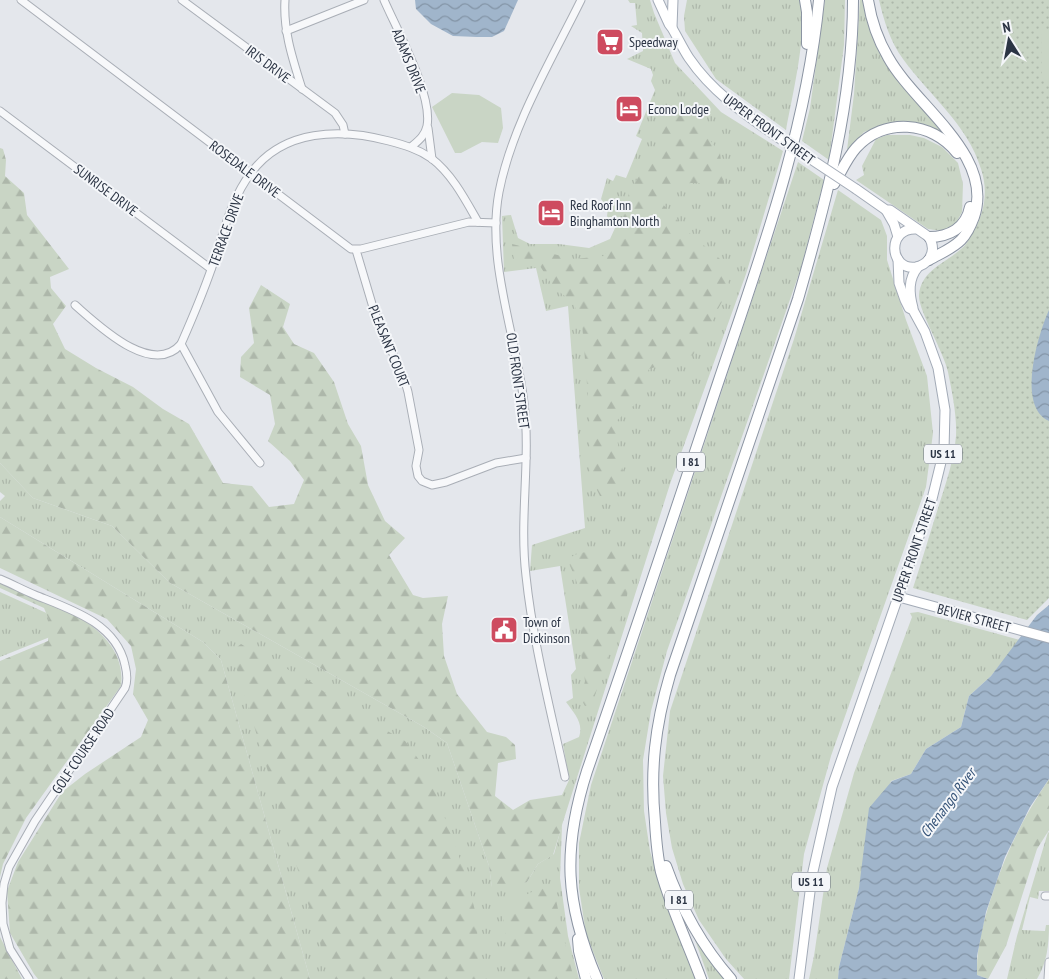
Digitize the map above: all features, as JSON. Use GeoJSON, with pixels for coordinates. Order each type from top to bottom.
{"type":"FeatureCollection","features":[{"type":"Feature","properties":{"kind":"highway"},"geometry":{"type":"LineString","coordinates":[[805,0],[808,27],[807,80]]}},
{"type":"Feature","properties":{"kind":"highway","name":"I 81"},"geometry":{"type":"LineString","coordinates":[[596,979],[576,924],[571,891],[570,856],[574,824],[584,783],[767,237],[793,146],[807,80],[819,0]]}},
{"type":"Feature","properties":{"kind":"highway","name":"I 81"},"geometry":{"type":"LineString","coordinates":[[730,979],[698,935],[679,900],[664,857],[653,809],[652,775],[655,741],[668,681],[798,299],[824,205],[846,93],[852,38],[853,0]]}},
{"type":"Feature","properties":{"kind":"highway"},"geometry":{"type":"LineString","coordinates":[[868,0],[879,39],[888,58],[905,82],[962,149],[975,173],[977,203],[972,223],[963,238],[955,245],[929,260]]}},
{"type":"Feature","properties":{"kind":"highway"},"geometry":{"type":"LineString","coordinates":[[824,205],[851,154],[864,140],[893,128],[912,127],[922,129],[940,136],[955,151],[961,158],[970,181],[971,199],[969,213],[962,225],[947,235],[929,237]]}},
{"type":"Feature","properties":{"kind":"highway"},"geometry":{"type":"LineString","coordinates":[[653,809],[663,877],[701,979]]}},
{"type":"Feature","properties":{"kind":"highway"},"geometry":{"type":"LineString","coordinates":[[576,924],[579,951],[586,979]]}},
{"type":"Feature","properties":{"kind":"main road","name":"UPPER FRONT STREET"},"geometry":{"type":"LineString","coordinates":[[658,0],[668,24],[689,58],[718,91],[742,113],[929,237]]}},
{"type":"Feature","properties":{"kind":"main road"},"geometry":{"type":"LineString","coordinates":[[672,28],[673,0]]}},
{"type":"Feature","properties":{"kind":"main road","name":"UPPER FRONT STREET"},"geometry":{"type":"LineString","coordinates":[[886,210],[894,224],[898,237],[894,248],[898,259],[901,291],[909,308],[913,310]]}},
{"type":"Feature","properties":{"kind":"main road"},"geometry":{"type":"LineString","coordinates":[[898,237],[906,230],[917,229]]}},
{"type":"Feature","properties":{"kind":"main road"},"geometry":{"type":"LineString","coordinates":[[898,259],[907,266],[918,267],[929,260],[932,250],[929,237]]}},
{"type":"Feature","properties":{"kind":"main road","name":"UPPER FRONT STREET"},"geometry":{"type":"LineString","coordinates":[[799,979],[812,876],[832,787],[932,499],[945,439],[945,410],[938,368],[930,344],[913,310],[910,285],[918,267]]}},
{"type":"Feature","properties":{"kind":"main road","name":"BEVIER STREET"},"geometry":{"type":"LineString","coordinates":[[898,597],[1049,638]]}},
{"type":"Feature","properties":{"kind":"street","name":"ROSEDALE DRIVE"},"geometry":{"type":"LineString","coordinates":[[21,0],[351,249],[356,250]]}},
{"type":"Feature","properties":{"kind":"street","name":"IRIS DRIVE"},"geometry":{"type":"LineString","coordinates":[[182,0],[338,117],[346,134]]}},
{"type":"Feature","properties":{"kind":"street"},"geometry":{"type":"LineString","coordinates":[[285,0],[286,31],[302,89]]}},
{"type":"Feature","properties":{"kind":"street"},"geometry":{"type":"LineString","coordinates":[[286,31],[364,0]]}},
{"type":"Feature","properties":{"kind":"street","name":"ADAMS DRIVE"},"geometry":{"type":"LineString","coordinates":[[384,0],[421,87],[425,102],[432,159]]}},
{"type":"Feature","properties":{"kind":"street","name":"OLD FRONT STREET"},"geometry":{"type":"LineString","coordinates":[[565,777],[532,617],[526,575],[524,402],[499,266],[496,223],[499,193],[514,141],[581,0]]}},
{"type":"Feature","properties":{"kind":"street","name":"SUNRISE DRIVE"},"geometry":{"type":"LineString","coordinates":[[0,110],[212,269]]}},
{"type":"Feature","properties":{"kind":"street"},"geometry":{"type":"LineString","coordinates":[[411,147],[425,132],[427,124]]}},
{"type":"Feature","properties":{"kind":"street","name":"TERRACE DRIVE"},"geometry":{"type":"LineString","coordinates":[[181,344],[212,269],[230,213],[241,189],[250,173],[266,157],[291,142],[326,133],[377,138],[411,147],[432,159],[457,186],[478,222]]}},
{"type":"Feature","properties":{"kind":"street"},"geometry":{"type":"LineString","coordinates":[[356,250],[478,222],[496,223]]}},
{"type":"Feature","properties":{"kind":"street","name":"PLEASANT COURT"},"geometry":{"type":"LineString","coordinates":[[356,250],[375,314],[401,370],[408,392],[420,450],[416,466],[418,476],[422,482],[432,485],[446,482],[496,463],[526,458]]}},
{"type":"Feature","properties":{"kind":"street"},"geometry":{"type":"LineString","coordinates":[[75,305],[112,336],[135,350],[160,355],[171,352],[181,344],[218,412],[260,463]]}},
{"type":"Feature","properties":{"kind":"street","name":"GOLF COURSE ROAD"},"geometry":{"type":"LineString","coordinates":[[0,579],[91,619],[115,643],[124,659],[126,673],[126,688],[35,821],[18,850],[6,876],[2,902],[2,924],[10,949],[29,979]]}},
{"type":"Feature","properties":{"kind":"street"},"geometry":{"type":"LineString","coordinates":[[1048,979],[1049,962]]}},
{"type":"Feature","properties":{"kind":"green space"},"geometry":{"type":"Polygon","coordinates":[[[628,0],[650,0],[675,63],[721,112],[783,151],[746,274],[671,481],[562,825],[562,795],[569,780],[563,744],[579,737],[580,732],[577,718],[566,702],[573,698],[571,675],[576,669],[560,566],[530,571],[532,545],[585,528],[568,306],[546,311],[536,268],[504,272],[502,216],[511,215],[518,238],[530,244],[559,244],[589,248],[610,239],[615,228],[607,216],[608,208],[601,199],[607,178],[613,181],[616,175],[626,178],[642,139],[636,136],[655,90],[651,81],[653,75],[651,69],[627,59],[643,51],[642,33],[631,26],[637,25],[635,3],[630,3],[628,0]]]}},
{"type":"Feature","properties":{"kind":"green space"},"geometry":{"type":"Polygon","coordinates":[[[687,0],[799,0],[802,11],[801,44],[786,130],[716,79],[685,31],[684,16],[687,0]]]}},
{"type":"Feature","properties":{"kind":"green space"},"geometry":{"type":"Polygon","coordinates":[[[825,0],[845,0],[844,45],[829,160],[802,141],[810,108],[825,0]]]}},
{"type":"Feature","properties":{"kind":"green space"},"geometry":{"type":"Polygon","coordinates":[[[860,0],[864,0],[875,44],[890,69],[943,134],[918,124],[892,123],[864,132],[847,150],[854,94],[860,0]]]}},
{"type":"Feature","properties":{"kind":"green space"},"geometry":{"type":"Polygon","coordinates":[[[879,0],[1049,0],[1049,598],[1027,620],[913,588],[949,471],[956,436],[953,396],[946,364],[923,311],[919,295],[924,279],[929,273],[962,248],[975,229],[982,213],[985,187],[981,169],[967,138],[947,111],[913,72],[894,45],[885,23],[879,0]]]}},
{"type":"Feature","properties":{"kind":"green space"},"geometry":{"type":"Polygon","coordinates":[[[1049,29],[1049,83],[1042,77],[1041,30],[1049,29]]]}},
{"type":"Feature","properties":{"kind":"green space"},"geometry":{"type":"Polygon","coordinates":[[[452,93],[479,95],[501,108],[503,128],[498,143],[482,142],[461,153],[455,153],[432,107],[452,93]]]}},
{"type":"Feature","properties":{"kind":"green space"},"geometry":{"type":"Polygon","coordinates":[[[665,106],[692,117],[720,153],[724,184],[691,183],[667,189],[660,201],[687,231],[720,259],[730,287],[693,355],[649,369],[642,398],[614,423],[624,477],[614,497],[600,496],[590,476],[590,421],[582,323],[573,302],[554,288],[540,266],[514,260],[512,244],[574,259],[604,256],[618,233],[630,189],[656,152],[665,106]]]}},
{"type":"Feature","properties":{"kind":"green space"},"geometry":{"type":"Polygon","coordinates":[[[887,135],[910,135],[924,138],[942,147],[958,163],[963,184],[962,212],[954,227],[942,231],[928,229],[856,180],[864,175],[862,166],[876,139],[887,135]]]}},
{"type":"Feature","properties":{"kind":"green space"},"geometry":{"type":"Polygon","coordinates":[[[0,148],[3,149],[6,160],[5,176],[24,193],[27,215],[69,269],[50,277],[51,288],[66,306],[53,324],[65,349],[133,387],[163,409],[189,424],[223,483],[252,486],[269,507],[294,504],[304,480],[290,461],[268,441],[275,424],[270,395],[240,377],[241,357],[254,343],[249,308],[261,285],[290,304],[283,327],[294,344],[314,353],[334,382],[348,424],[361,446],[368,485],[385,521],[405,538],[389,555],[413,595],[423,598],[448,596],[442,624],[444,656],[457,694],[487,732],[506,737],[515,745],[516,759],[498,763],[495,796],[513,810],[530,800],[562,795],[562,826],[553,855],[538,864],[527,882],[506,889],[492,888],[489,866],[447,743],[424,727],[170,583],[112,526],[33,498],[0,463],[0,148]]]}},
{"type":"Feature","properties":{"kind":"green space"},"geometry":{"type":"Polygon","coordinates":[[[798,162],[824,180],[801,268],[667,651],[651,711],[643,760],[644,811],[650,851],[659,882],[696,979],[604,979],[586,934],[579,888],[579,843],[591,785],[798,162]]]}},
{"type":"Feature","properties":{"kind":"green space"},"geometry":{"type":"Polygon","coordinates":[[[838,190],[881,220],[887,236],[887,260],[906,320],[927,376],[933,433],[926,487],[831,756],[804,854],[789,979],[744,979],[726,959],[699,920],[683,884],[672,848],[666,813],[663,776],[670,711],[794,339],[838,190]]]}},
{"type":"Feature","properties":{"kind":"green space"},"geometry":{"type":"Polygon","coordinates":[[[0,463],[33,498],[112,526],[170,583],[424,727],[447,743],[489,866],[492,887],[527,882],[538,864],[554,854],[562,825],[560,878],[568,936],[579,979],[310,979],[221,660],[203,642],[0,517],[0,501],[5,496],[0,492],[0,463]]]}},
{"type":"Feature","properties":{"kind":"green space"},"geometry":{"type":"Polygon","coordinates":[[[0,517],[203,642],[221,660],[310,979],[38,979],[34,974],[10,933],[7,891],[18,862],[62,792],[85,774],[141,737],[148,720],[133,694],[136,669],[131,646],[107,619],[0,568],[0,517]]]}},
{"type":"Feature","properties":{"kind":"green space"},"geometry":{"type":"Polygon","coordinates":[[[622,547],[632,561],[627,596],[592,704],[585,706],[581,699],[585,681],[581,653],[580,592],[567,559],[579,553],[622,547]]]}},
{"type":"Feature","properties":{"kind":"green space"},"geometry":{"type":"Polygon","coordinates":[[[0,582],[60,607],[98,631],[112,647],[120,665],[121,686],[26,818],[3,864],[0,877],[0,661],[48,641],[49,620],[44,608],[0,588],[0,582]]]}},
{"type":"Feature","properties":{"kind":"green space"},"geometry":{"type":"Polygon","coordinates":[[[0,592],[53,616],[50,637],[0,657],[0,592]]]}},
{"type":"Feature","properties":{"kind":"green space"},"geometry":{"type":"Polygon","coordinates":[[[918,612],[1020,640],[991,676],[969,696],[961,727],[926,749],[911,774],[891,781],[859,888],[839,967],[838,979],[809,979],[827,868],[854,773],[912,617],[910,613],[918,612]]]}},
{"type":"Feature","properties":{"kind":"green space"},"geometry":{"type":"Polygon","coordinates":[[[241,644],[311,682],[343,706],[405,741],[428,772],[465,873],[477,918],[478,970],[476,979],[331,979],[234,660],[233,650],[241,644]]]}},
{"type":"Feature","properties":{"kind":"green space"},"geometry":{"type":"Polygon","coordinates":[[[1049,779],[1049,830],[1037,849],[1006,946],[988,979],[977,975],[977,965],[981,933],[990,902],[998,877],[1017,834],[1049,779]]]}},
{"type":"Feature","properties":{"kind":"green space"},"geometry":{"type":"Polygon","coordinates":[[[1048,832],[1049,891],[1039,891],[1038,899],[1030,897],[1022,930],[1045,931],[1046,925],[1049,925],[1045,960],[1037,979],[1007,979],[1017,936],[1048,832]]]}},
{"type":"Feature","properties":{"kind":"green space"},"geometry":{"type":"Polygon","coordinates":[[[553,885],[574,979],[513,979],[503,917],[513,901],[538,889],[553,885]]]}},
{"type":"Feature","properties":{"kind":"green space"},"geometry":{"type":"Polygon","coordinates":[[[0,937],[22,979],[0,979],[0,937]]]}},
{"type":"Feature","properties":{"kind":"green space"},"geometry":{"type":"Polygon","coordinates":[[[694,937],[725,979],[709,979],[694,937]]]}},
{"type":"Feature","properties":{"kind":"water"},"geometry":{"type":"Polygon","coordinates":[[[415,0],[518,0],[504,31],[492,37],[477,37],[453,36],[431,24],[416,9],[415,0]]]}},
{"type":"Feature","properties":{"kind":"water"},"geometry":{"type":"Polygon","coordinates":[[[1049,310],[1049,421],[1039,413],[1034,401],[1032,369],[1035,352],[1049,310]]]}},
{"type":"Feature","properties":{"kind":"water","name":"Chenango River"},"geometry":{"type":"Polygon","coordinates":[[[1049,605],[1049,779],[1030,807],[1005,857],[986,912],[977,956],[977,975],[988,979],[838,979],[839,967],[859,888],[869,808],[892,781],[911,774],[926,749],[961,727],[969,696],[991,676],[1037,615],[1049,605]]]}},
{"type":"Feature","properties":{"kind":"place","name":"Speedway"},"geometry":{"type":"Point","coordinates":[610,42]}},
{"type":"Feature","properties":{"kind":"place","name":"Econo Lodge"},"geometry":{"type":"Point","coordinates":[629,109]}},
{"type":"Feature","properties":{"kind":"place","name":"Red Roof Inn Binghamton North"},"geometry":{"type":"Point","coordinates":[551,213]}},
{"type":"Feature","properties":{"kind":"place","name":"Town of Dickinson"},"geometry":{"type":"Point","coordinates":[504,630]}}]}
